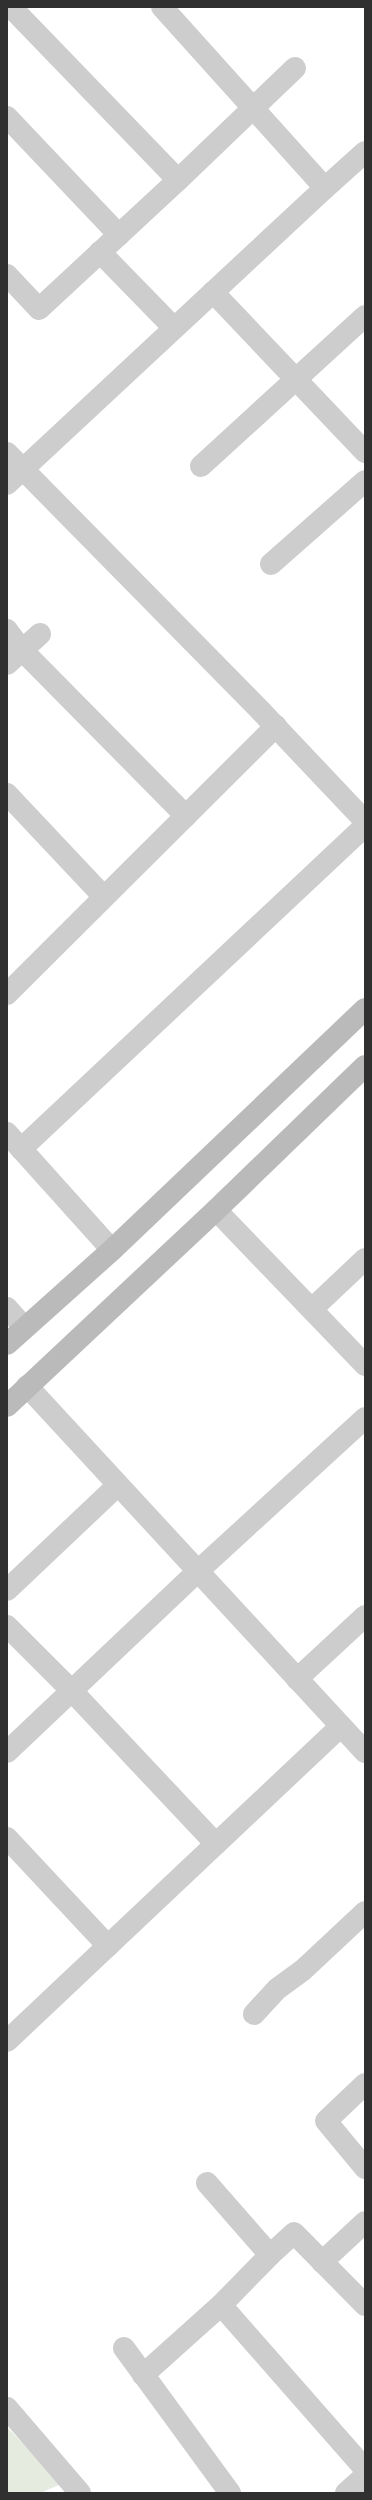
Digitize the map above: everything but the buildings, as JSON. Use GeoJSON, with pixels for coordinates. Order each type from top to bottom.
{"type":"FeatureCollection","features":[{"type":"Feature","properties":{"kind":"street"},"geometry":{"type":"LineString","coordinates":[[12,7],[178,180]]}},
{"type":"Feature","properties":{"kind":"street"},"geometry":{"type":"LineString","coordinates":[[162,7],[325,188]]}},
{"type":"Feature","properties":{"kind":"street"},"geometry":{"type":"LineString","coordinates":[[7,275],[39,309],[178,180],[295,68]]}},
{"type":"Feature","properties":{"kind":"street"},"geometry":{"type":"LineString","coordinates":[[7,117],[119,235]]}},
{"type":"Feature","properties":{"kind":"street"},"geometry":{"type":"LineString","coordinates":[[7,484],[365,152]]}},
{"type":"Feature","properties":{"kind":"street"},"geometry":{"type":"LineString","coordinates":[[100,252],[174,328]]}},
{"type":"Feature","properties":{"kind":"street"},"geometry":{"type":"LineString","coordinates":[[213,292],[365,452]]}},
{"type":"Feature","properties":{"kind":"street"},"geometry":{"type":"LineString","coordinates":[[201,466],[365,316]]}},
{"type":"Feature","properties":{"kind":"street"},"geometry":{"type":"LineString","coordinates":[[7,453],[276,726],[365,821]]}},
{"type":"Feature","properties":{"kind":"street"},"geometry":{"type":"LineString","coordinates":[[272,564],[365,481]]}},
{"type":"Feature","properties":{"kind":"street"},"geometry":{"type":"LineString","coordinates":[[7,630],[15,657],[186,816]]}},
{"type":"Feature","properties":{"kind":"street"},"geometry":{"type":"LineString","coordinates":[[15,657],[40,634]]}},
{"type":"Feature","properties":{"kind":"street"},"geometry":{"type":"LineString","coordinates":[[10,984],[104,897],[276,726]]}},
{"type":"Feature","properties":{"kind":"street"},"geometry":{"type":"LineString","coordinates":[[7,794],[104,897]]}},
{"type":"Feature","properties":{"kind":"street"},"geometry":{"type":"LineString","coordinates":[[112,1250],[14,1141],[365,826]]}},
{"type":"Feature","properties":{"kind":"street"},"geometry":{"type":"LineString","coordinates":[[7,1344],[24,1327],[112,1250],[365,1009]]}},
{"type":"Feature","properties":{"kind":"street"},"geometry":{"type":"LineString","coordinates":[[7,1406],[216,1210],[365,1066]]}},
{"type":"Feature","properties":{"kind":"street"},"geometry":{"type":"LineString","coordinates":[[216,1210],[312,1308],[365,1365]]}},
{"type":"Feature","properties":{"kind":"street"},"geometry":{"type":"LineString","coordinates":[[312,1308],[365,1259]]}},
{"type":"Feature","properties":{"kind":"street"},"geometry":{"type":"LineString","coordinates":[[7,1308],[24,1327]]}},
{"type":"Feature","properties":{"kind":"street"},"geometry":{"type":"LineString","coordinates":[[27,1386],[365,1752]]}},
{"type":"Feature","properties":{"kind":"street"},"geometry":{"type":"LineString","coordinates":[[7,1752],[198,1571],[365,1418]]}},
{"type":"Feature","properties":{"kind":"street"},"geometry":{"type":"LineString","coordinates":[[7,1590],[118,1485]]}},
{"type":"Feature","properties":{"kind":"street"},"geometry":{"type":"LineString","coordinates":[[297,1679],[365,1616]]}},
{"type":"Feature","properties":{"kind":"street"},"geometry":{"type":"LineString","coordinates":[[7,1626],[72,1691],[216,1844]]}},
{"type":"Feature","properties":{"kind":"street"},"geometry":{"type":"LineString","coordinates":[[7,2041],[341,1726]]}},
{"type":"Feature","properties":{"kind":"street"},"geometry":{"type":"LineString","coordinates":[[7,1838],[108,1946]]}},
{"type":"Feature","properties":{"kind":"street"},"geometry":{"type":"LineString","coordinates":[[254,2014],[277,1989],[303,1970],[362,1920]]}},
{"type":"Feature","properties":{"kind":"street"},"geometry":{"type":"LineString","coordinates":[[365,2084],[326,2120],[365,2168]]}},
{"type":"Feature","properties":{"kind":"street"},"geometry":{"type":"LineString","coordinates":[[207,2183],[270,2255]]}},
{"type":"Feature","properties":{"kind":"street"},"geometry":{"type":"LineString","coordinates":[[322,2262],[365,2222]]}},
{"type":"Feature","properties":{"kind":"street"},"geometry":{"type":"LineString","coordinates":[[143,2375],[222,2305],[270,2255],[294,2233],[365,2305]]}},
{"type":"Feature","properties":{"kind":"street"},"geometry":{"type":"LineString","coordinates":[[222,2305],[365,2469]]}},
{"type":"Feature","properties":{"kind":"street"},"geometry":{"type":"LineString","coordinates":[[124,2348],[230,2493]]}},
{"type":"Feature","properties":{"kind":"street"},"geometry":{"type":"LineString","coordinates":[[7,2408],[80,2493]]}},
{"type":"Feature","properties":{"kind":"street"},"geometry":{"type":"LineString","coordinates":[[346,2493],[365,2476]]}},
{"type":"Feature","properties":{"kind":"shaded area"},"geometry":{"type":"Polygon","coordinates":[[[7,2427],[61,2484],[40,2493],[7,2493],[7,2427]]]}}]}
